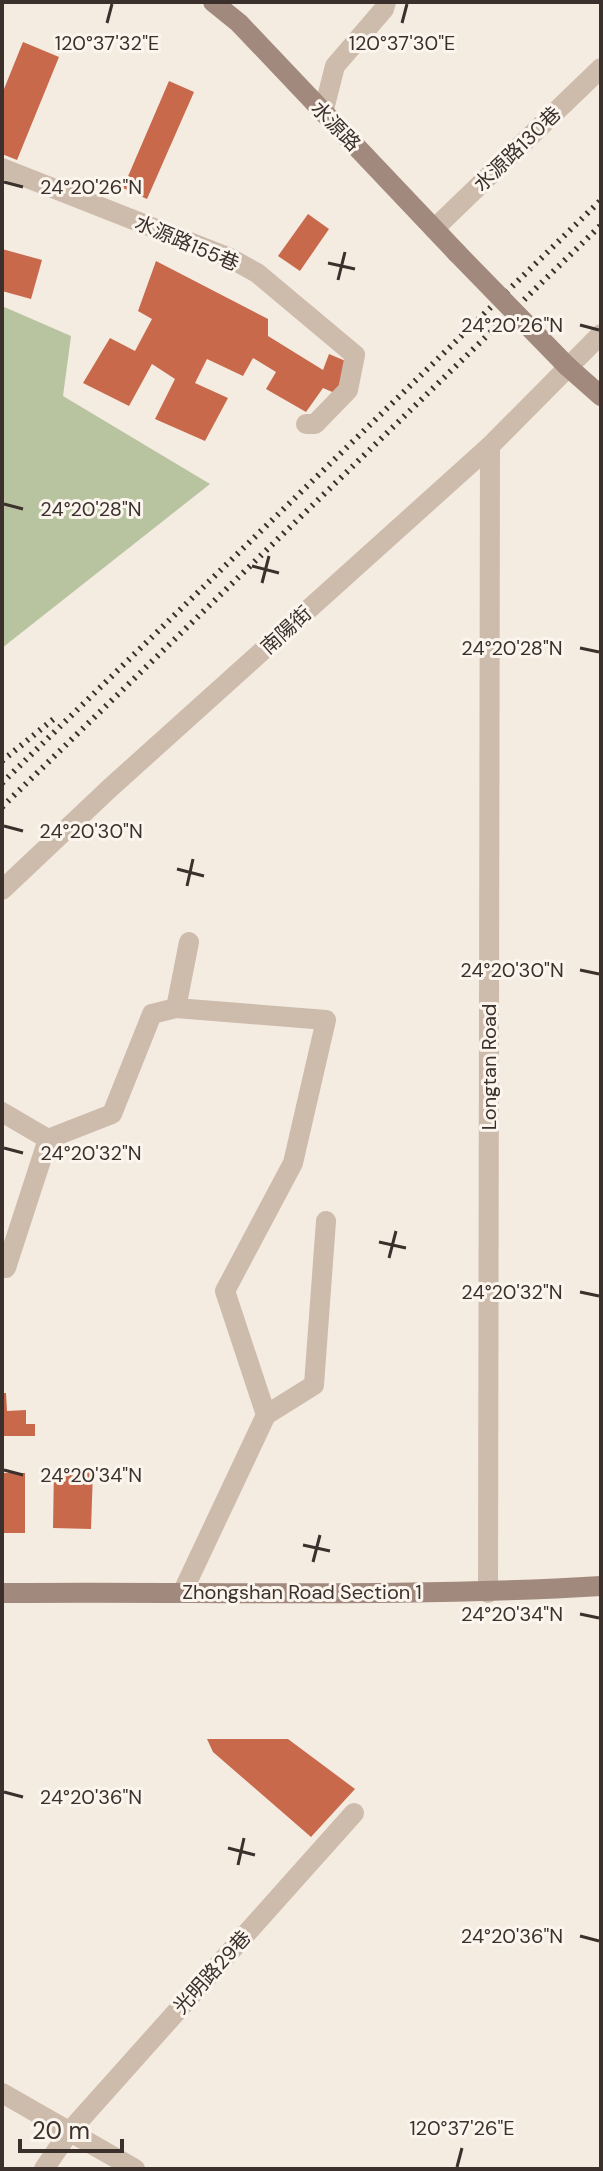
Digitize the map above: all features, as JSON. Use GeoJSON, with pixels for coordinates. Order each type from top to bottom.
{"type":"FeatureCollection","features":[{"type":"Feature","properties":{"kind":"main road","name":"水源路"},"geometry":{"type":"LineString","coordinates":[[213,2],[239,23],[457,253],[567,366],[601,396]]}},
{"type":"Feature","properties":{"kind":"main road","name":"Zhongshan Road Section 1"},"geometry":{"type":"LineString","coordinates":[[2,1593],[488,1593],[601,1586]]}},
{"type":"Feature","properties":{"kind":"street"},"geometry":{"type":"LineString","coordinates":[[323,113],[335,66],[384,9],[386,2]]}},
{"type":"Feature","properties":{"kind":"street","name":"水源路130巷"},"geometry":{"type":"LineString","coordinates":[[434,229],[601,68]]}},
{"type":"Feature","properties":{"kind":"street","name":"水源路155巷"},"geometry":{"type":"LineString","coordinates":[[2,168],[230,258],[257,273],[355,355],[348,390],[315,424],[306,424]]}},
{"type":"Feature","properties":{"kind":"street","name":"南陽街"},"geometry":{"type":"LineString","coordinates":[[2,890],[110,788],[490,446],[601,334]]}},
{"type":"Feature","properties":{"kind":"street","name":"Longtan Road"},"geometry":{"type":"LineString","coordinates":[[488,1593],[490,446]]}},
{"type":"Feature","properties":{"kind":"street"},"geometry":{"type":"LineString","coordinates":[[176,1008],[189,942]]}},
{"type":"Feature","properties":{"kind":"street"},"geometry":{"type":"LineString","coordinates":[[48,1139],[112,1114],[152,1014],[176,1008],[326,1020],[293,1163],[225,1291],[266,1415]]}},
{"type":"Feature","properties":{"kind":"street"},"geometry":{"type":"LineString","coordinates":[[2,1112],[48,1139]]}},
{"type":"Feature","properties":{"kind":"street"},"geometry":{"type":"LineString","coordinates":[[6,1268],[48,1139]]}},
{"type":"Feature","properties":{"kind":"street"},"geometry":{"type":"LineString","coordinates":[[183,1591],[266,1415],[314,1385],[326,1221]]}},
{"type":"Feature","properties":{"kind":"street","name":"光明路29巷"},"geometry":{"type":"LineString","coordinates":[[44,2169],[70,2131],[354,1813]]}},
{"type":"Feature","properties":{"kind":"street"},"geometry":{"type":"LineString","coordinates":[[2,2093],[135,2169]]}},
{"type":"Feature","properties":{"kind":"green space"},"geometry":{"type":"Polygon","coordinates":[[[2,306],[71,336],[63,396],[210,484],[2,648],[2,306]]]}},
{"type":"Feature","properties":{"kind":"building"},"geometry":{"type":"Polygon","coordinates":[[[23,42],[59,57],[17,160],[2,154],[2,94],[23,42]]]}},
{"type":"Feature","properties":{"kind":"building"},"geometry":{"type":"Polygon","coordinates":[[[169,81],[194,92],[147,199],[123,188],[169,81]]]}},
{"type":"Feature","properties":{"kind":"building"},"geometry":{"type":"Polygon","coordinates":[[[308,214],[329,229],[300,271],[278,256],[308,214]]]}},
{"type":"Feature","properties":{"kind":"building"},"geometry":{"type":"Polygon","coordinates":[[[2,249],[42,260],[31,299],[2,291],[2,249]]]}},
{"type":"Feature","properties":{"kind":"building"},"geometry":{"type":"Polygon","coordinates":[[[156,261],[268,319],[268,336],[323,370],[329,354],[348,362],[337,394],[323,388],[306,412],[266,389],[276,372],[253,358],[243,376],[207,359],[195,383],[228,398],[205,441],[155,419],[175,379],[152,364],[129,406],[83,383],[110,338],[135,351],[152,319],[138,311],[156,261]]]}},
{"type":"Feature","properties":{"kind":"building"},"geometry":{"type":"Polygon","coordinates":[[[2,1393],[6,1393],[7,1411],[26,1410],[26,1424],[35,1424],[35,1436],[2,1436],[2,1393]]]}},
{"type":"Feature","properties":{"kind":"building"},"geometry":{"type":"Polygon","coordinates":[[[54,1469],[93,1470],[91,1529],[53,1528],[54,1469]]]}},
{"type":"Feature","properties":{"kind":"building"},"geometry":{"type":"Polygon","coordinates":[[[2,1473],[25,1473],[25,1533],[2,1533],[2,1473]]]}},
{"type":"Feature","properties":{"kind":"building"},"geometry":{"type":"Polygon","coordinates":[[[207,1739],[288,1739],[355,1789],[311,1837],[213,1752],[207,1739]]]}},
{"type":"Feature","properties":{"kind":"railway"},"geometry":{"type":"LineString","coordinates":[[2,783],[601,200]]}},
{"type":"Feature","properties":{"kind":"railway"},"geometry":{"type":"LineString","coordinates":[[2,807],[601,225]]}},
{"type":"Feature","properties":{"kind":"railway"},"geometry":{"type":"LineString","coordinates":[[2,761],[56,717]]}}]}
